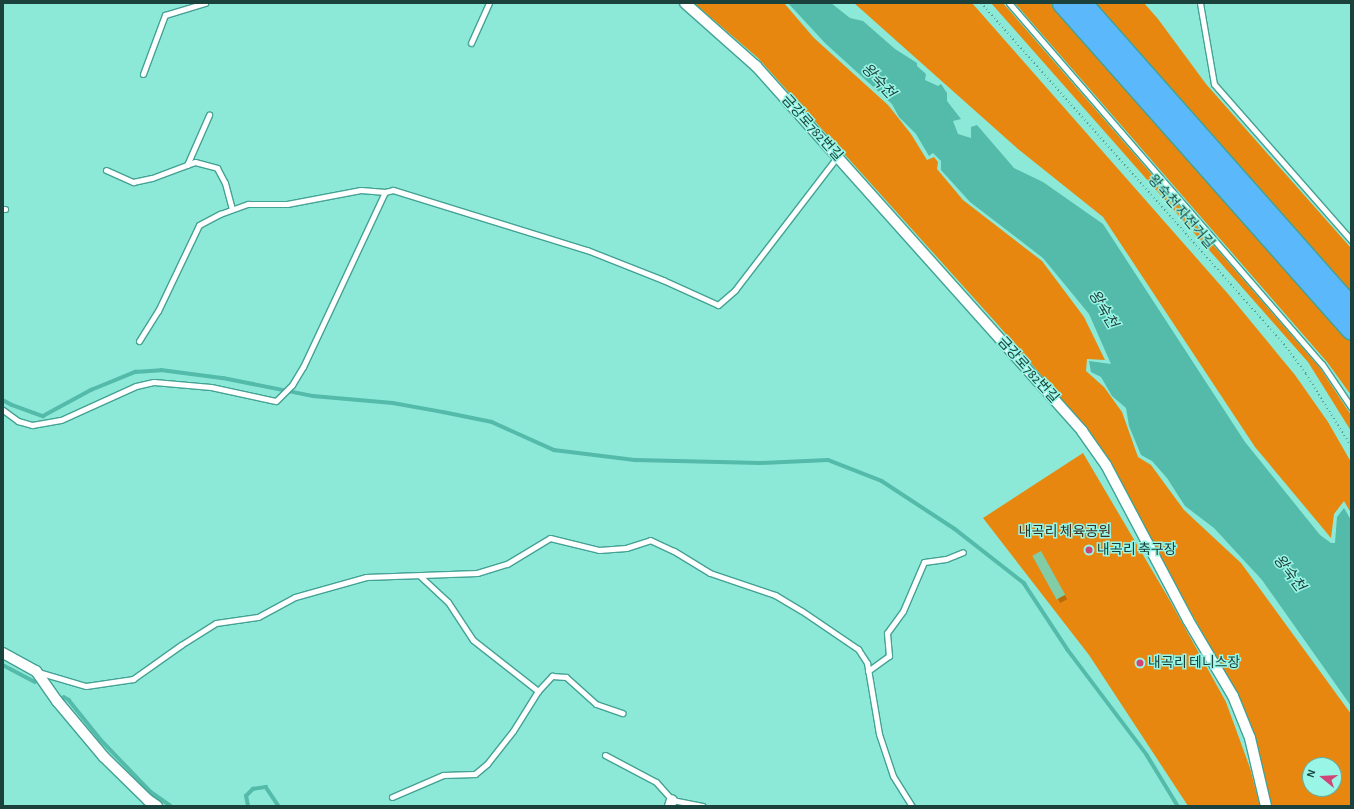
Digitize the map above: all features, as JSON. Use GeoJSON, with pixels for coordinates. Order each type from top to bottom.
{"type":"FeatureCollection","features":[{"type":"Feature","properties":{"kind":"highway"},"geometry":{"type":"LineString","coordinates":[[1062,3],[1351,330]]}},
{"type":"Feature","properties":{"kind":"highway"},"geometry":{"type":"LineString","coordinates":[[1082,3],[1351,307]]}},
{"type":"Feature","properties":{"kind":"street","name":"금강로782번길"},"geometry":{"type":"LineString","coordinates":[[685,3],[756,66],[838,156],[1082,431],[1106,465],[1188,620],[1233,696],[1250,738],[1266,806]]}},
{"type":"Feature","properties":{"kind":"street"},"geometry":{"type":"LineString","coordinates":[[3,653],[36,671],[57,701],[104,757],[148,800],[157,806]]}},
{"type":"Feature","properties":{"kind":"lane"},"geometry":{"type":"LineString","coordinates":[[143,74],[166,15],[205,3]]}},
{"type":"Feature","properties":{"kind":"lane"},"geometry":{"type":"LineString","coordinates":[[471,43],[489,3]]}},
{"type":"Feature","properties":{"kind":"lane"},"geometry":{"type":"LineString","coordinates":[[1009,3],[1322,364],[1351,407]]}},
{"type":"Feature","properties":{"kind":"lane"},"geometry":{"type":"LineString","coordinates":[[1200,3],[1214,84],[1351,240]]}},
{"type":"Feature","properties":{"kind":"lane"},"geometry":{"type":"LineString","coordinates":[[187,165],[209,115]]}},
{"type":"Feature","properties":{"kind":"lane"},"geometry":{"type":"LineString","coordinates":[[139,341],[158,311],[198,225],[232,209],[248,204],[287,204],[361,190],[385,192],[393,190],[587,250],[663,280],[718,305],[735,290],[838,156]]}},
{"type":"Feature","properties":{"kind":"lane"},"geometry":{"type":"LineString","coordinates":[[106,170],[133,182],[152,178],[194,162],[217,168],[224,183],[232,209]]}},
{"type":"Feature","properties":{"kind":"lane"},"geometry":{"type":"LineString","coordinates":[[3,410],[18,421],[32,425],[61,420],[136,386],[154,382],[211,388],[276,401],[292,385],[303,366],[385,192]]}},
{"type":"Feature","properties":{"kind":"lane"},"geometry":{"type":"LineString","coordinates":[[36,671],[86,686],[133,679],[181,645],[216,623],[258,617],[294,597],[366,577],[477,573],[507,564],[550,538],[600,550],[626,548],[650,540],[674,551],[710,573],[775,595],[802,611],[858,649],[867,663],[879,734],[892,776],[912,806]]}},
{"type":"Feature","properties":{"kind":"lane"},"geometry":{"type":"LineString","coordinates":[[868,671],[889,656],[887,633],[903,611],[924,562],[946,559],[963,552]]}},
{"type":"Feature","properties":{"kind":"lane"},"geometry":{"type":"LineString","coordinates":[[420,576],[448,602],[473,640],[538,691]]}},
{"type":"Feature","properties":{"kind":"lane"},"geometry":{"type":"LineString","coordinates":[[392,796],[443,775],[475,774],[487,764],[513,731],[538,691],[552,676],[566,677],[596,704],[622,713]]}},
{"type":"Feature","properties":{"kind":"lane"},"geometry":{"type":"LineString","coordinates":[[605,754],[656,782],[671,803],[702,806]]}},
{"type":"Feature","properties":{"kind":"path","name":"왕숙천 자전거길"},"geometry":{"type":"LineString","coordinates":[[981,3],[1286,347],[1306,374],[1351,446]]}},
{"type":"Feature","properties":{"kind":"green space"},"geometry":{"type":"Polygon","coordinates":[[[694,3],[784,3],[814,38],[888,105],[911,134],[927,160],[934,157],[938,162],[937,169],[963,200],[1042,261],[1084,317],[1105,360],[1087,359],[1086,371],[1104,387],[1122,412],[1138,457],[1151,465],[1184,510],[1241,563],[1351,714],[1351,806],[1271,806],[1263,771],[1243,705],[1090,432],[999,326],[758,58],[694,3]]]}},
{"type":"Feature","properties":{"kind":"green space"},"geometry":{"type":"Polygon","coordinates":[[[854,3],[972,3],[1229,295],[1295,375],[1328,422],[1351,462],[1351,513],[1344,501],[1334,514],[1331,538],[1255,447],[1103,217],[1018,149],[854,3]]]}},
{"type":"Feature","properties":{"kind":"green space"},"geometry":{"type":"Polygon","coordinates":[[[991,3],[1003,3],[1320,368],[1351,415],[1351,431],[1308,362],[991,3]]]}},
{"type":"Feature","properties":{"kind":"green space"},"geometry":{"type":"Polygon","coordinates":[[[1015,3],[1144,3],[1158,19],[1206,84],[1351,248],[1351,395],[1327,362],[1015,3]]]}},
{"type":"Feature","properties":{"kind":"green space","name":"내곡리 체육공원"},"geometry":{"type":"Polygon","coordinates":[[[1083,453],[1169,599],[1226,702],[1250,768],[1260,806],[1188,806],[1089,655],[983,518],[1083,453]]]}},
{"type":"Feature","properties":{"kind":"water","name":"왕숙천"},"geometry":{"type":"Polygon","coordinates":[[[788,3],[831,3],[850,18],[863,21],[895,49],[917,63],[917,66],[926,74],[925,80],[938,86],[941,84],[947,93],[947,101],[961,119],[953,121],[958,134],[971,138],[971,127],[977,125],[1014,168],[1043,182],[1103,224],[1245,442],[1320,535],[1331,543],[1335,543],[1337,517],[1344,508],[1351,520],[1351,706],[1262,580],[1214,528],[1185,506],[1167,478],[1152,461],[1141,455],[1129,426],[1126,408],[1112,396],[1101,377],[1091,372],[1089,361],[1111,364],[1089,314],[1043,258],[970,202],[941,170],[941,161],[933,153],[929,156],[916,134],[899,117],[892,104],[825,43],[788,3]]]}},
{"type":"Feature","properties":{"kind":"building"},"geometry":{"type":"Polygon","coordinates":[[[1041,551],[1065,595],[1056,600],[1032,556],[1041,551]]]}},
{"type":"Feature","properties":{"kind":"waterway"},"geometry":{"type":"LineString","coordinates":[[3,400],[12,405],[43,416],[91,390],[135,372],[161,370],[223,378],[313,396],[393,403],[443,412],[492,422],[554,450],[636,460],[760,463],[828,460],[882,481],[955,529],[1024,583],[1068,650],[1147,755],[1178,806]]}},
{"type":"Feature","properties":{"kind":"waterway"},"geometry":{"type":"LineString","coordinates":[[3,665],[35,682]]}},
{"type":"Feature","properties":{"kind":"waterway"},"geometry":{"type":"LineString","coordinates":[[64,697],[69,700],[101,740],[151,792],[171,806]]}},
{"type":"Feature","properties":{"kind":"waterway"},"geometry":{"type":"LineString","coordinates":[[248,806],[246,796],[253,789],[266,787],[279,806]]}},
{"type":"Feature","properties":{"kind":"place","name":"내곡리 축구장"},"geometry":{"type":"Point","coordinates":[1089,550]}},
{"type":"Feature","properties":{"kind":"place","name":"내곡리 테니스장"},"geometry":{"type":"Point","coordinates":[1140,663]}}]}
